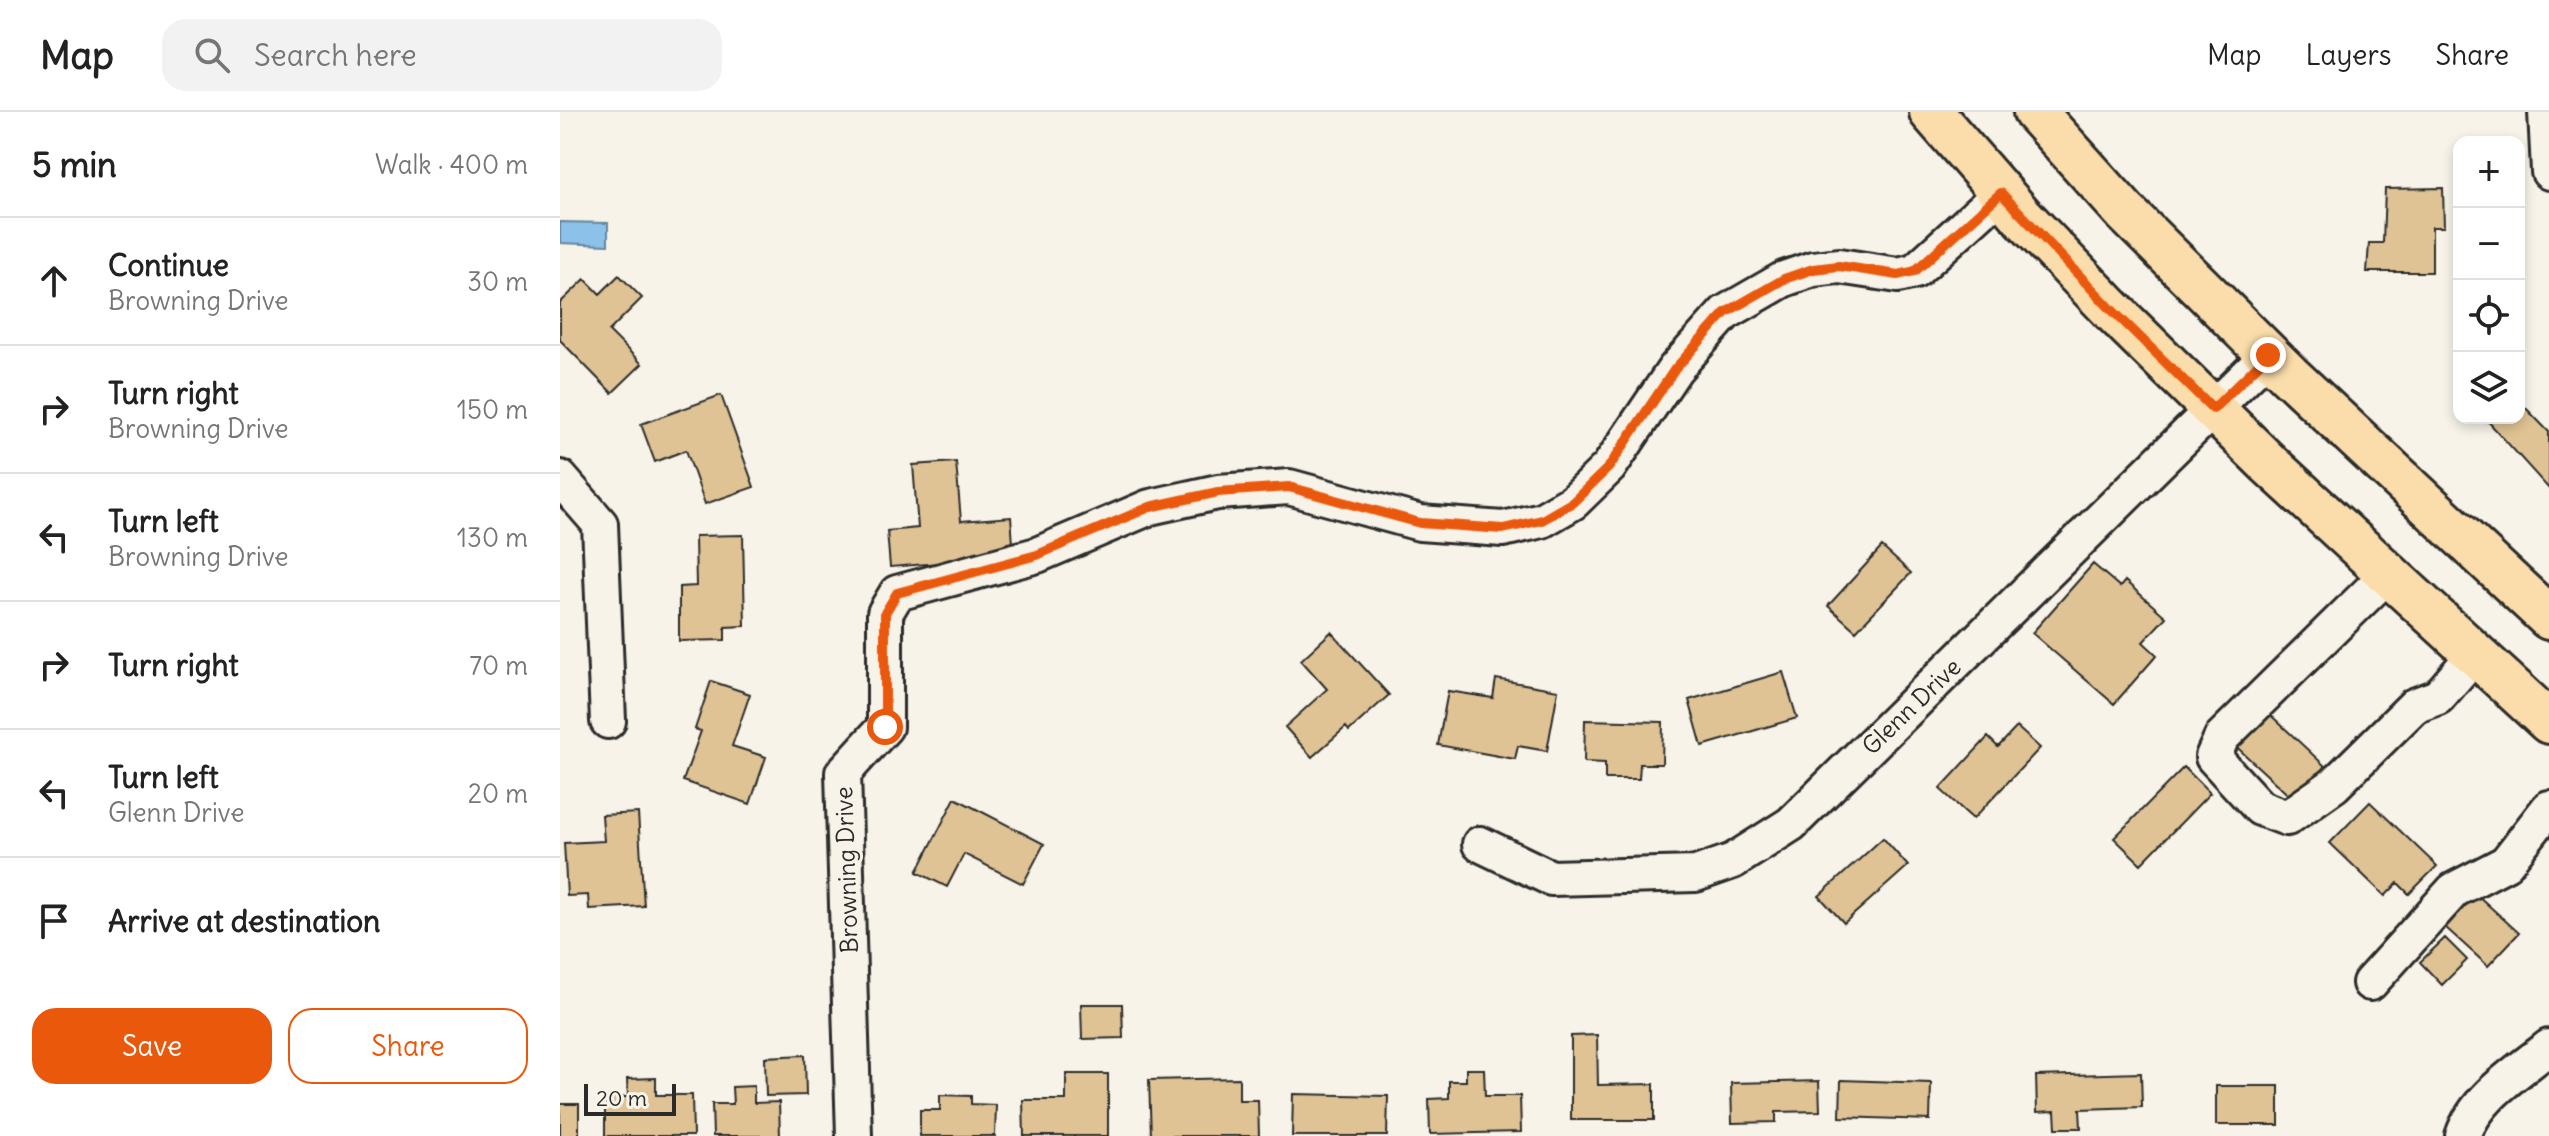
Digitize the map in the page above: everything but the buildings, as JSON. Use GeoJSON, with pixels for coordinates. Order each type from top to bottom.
{"type":"FeatureCollection","features":[{"type":"Feature","properties":{"kind":"main road"},"geometry":{"type":"LineString","coordinates":[[1931,112],[2001,193],[2110,308],[2387,575],[2549,722]]}},
{"type":"Feature","properties":{"kind":"main road"},"geometry":{"type":"LineString","coordinates":[[2035,112],[2125,212],[2268,355],[2549,618]]}},
{"type":"Feature","properties":{"kind":"street"},"geometry":{"type":"LineString","coordinates":[[2546,112],[2549,172]]}},
{"type":"Feature","properties":{"kind":"street","name":"Browning Drive"},"geometry":{"type":"LineString","coordinates":[[854,1136],[843,773],[885,727],[885,613],[897,593],[1037,555],[1150,507],[1218,492],[1289,487],[1420,523],[1503,529],[1542,520],[1573,502],[1609,467],[1675,369],[1725,313],[1784,279],[1813,269],[1839,266],[1898,275],[1915,271],[2001,193]]}},
{"type":"Feature","properties":{"kind":"street","name":"Glenn Drive"},"geometry":{"type":"LineString","coordinates":[[1480,844],[1551,878],[1696,874],[1733,861],[1791,824],[2268,355]]}},
{"type":"Feature","properties":{"kind":"street"},"geometry":{"type":"LineString","coordinates":[[560,478],[600,524],[608,721]]}},
{"type":"Feature","properties":{"kind":"street"},"geometry":{"type":"LineString","coordinates":[[2387,575],[2222,737],[2213,757],[2260,808],[2287,818],[2334,785],[2414,706],[2438,697],[2475,654]]}},
{"type":"Feature","properties":{"kind":"street"},"geometry":{"type":"LineString","coordinates":[[2370,983],[2454,890],[2506,863],[2549,808]]}},
{"type":"Feature","properties":{"kind":"street"},"geometry":{"type":"LineString","coordinates":[[2463,1136],[2468,1122],[2498,1088],[2549,1047]]}},
{"type":"Feature","properties":{"kind":"water"},"geometry":{"type":"Polygon","coordinates":[[[560,222],[608,223],[608,245],[560,243],[560,222]]]}},
{"type":"Feature","properties":{"kind":"route"},"geometry":{"type":"LineString","coordinates":[[885,727],[885,613],[897,593],[1037,555],[1150,507],[1218,492],[1289,487],[1420,523],[1503,529],[1542,520],[1573,502],[1609,467],[1675,369],[1725,313],[1784,279],[1813,269],[1839,266],[1898,275],[1915,271],[2001,193],[2110,308],[2213,409],[2268,355]]}}]}
